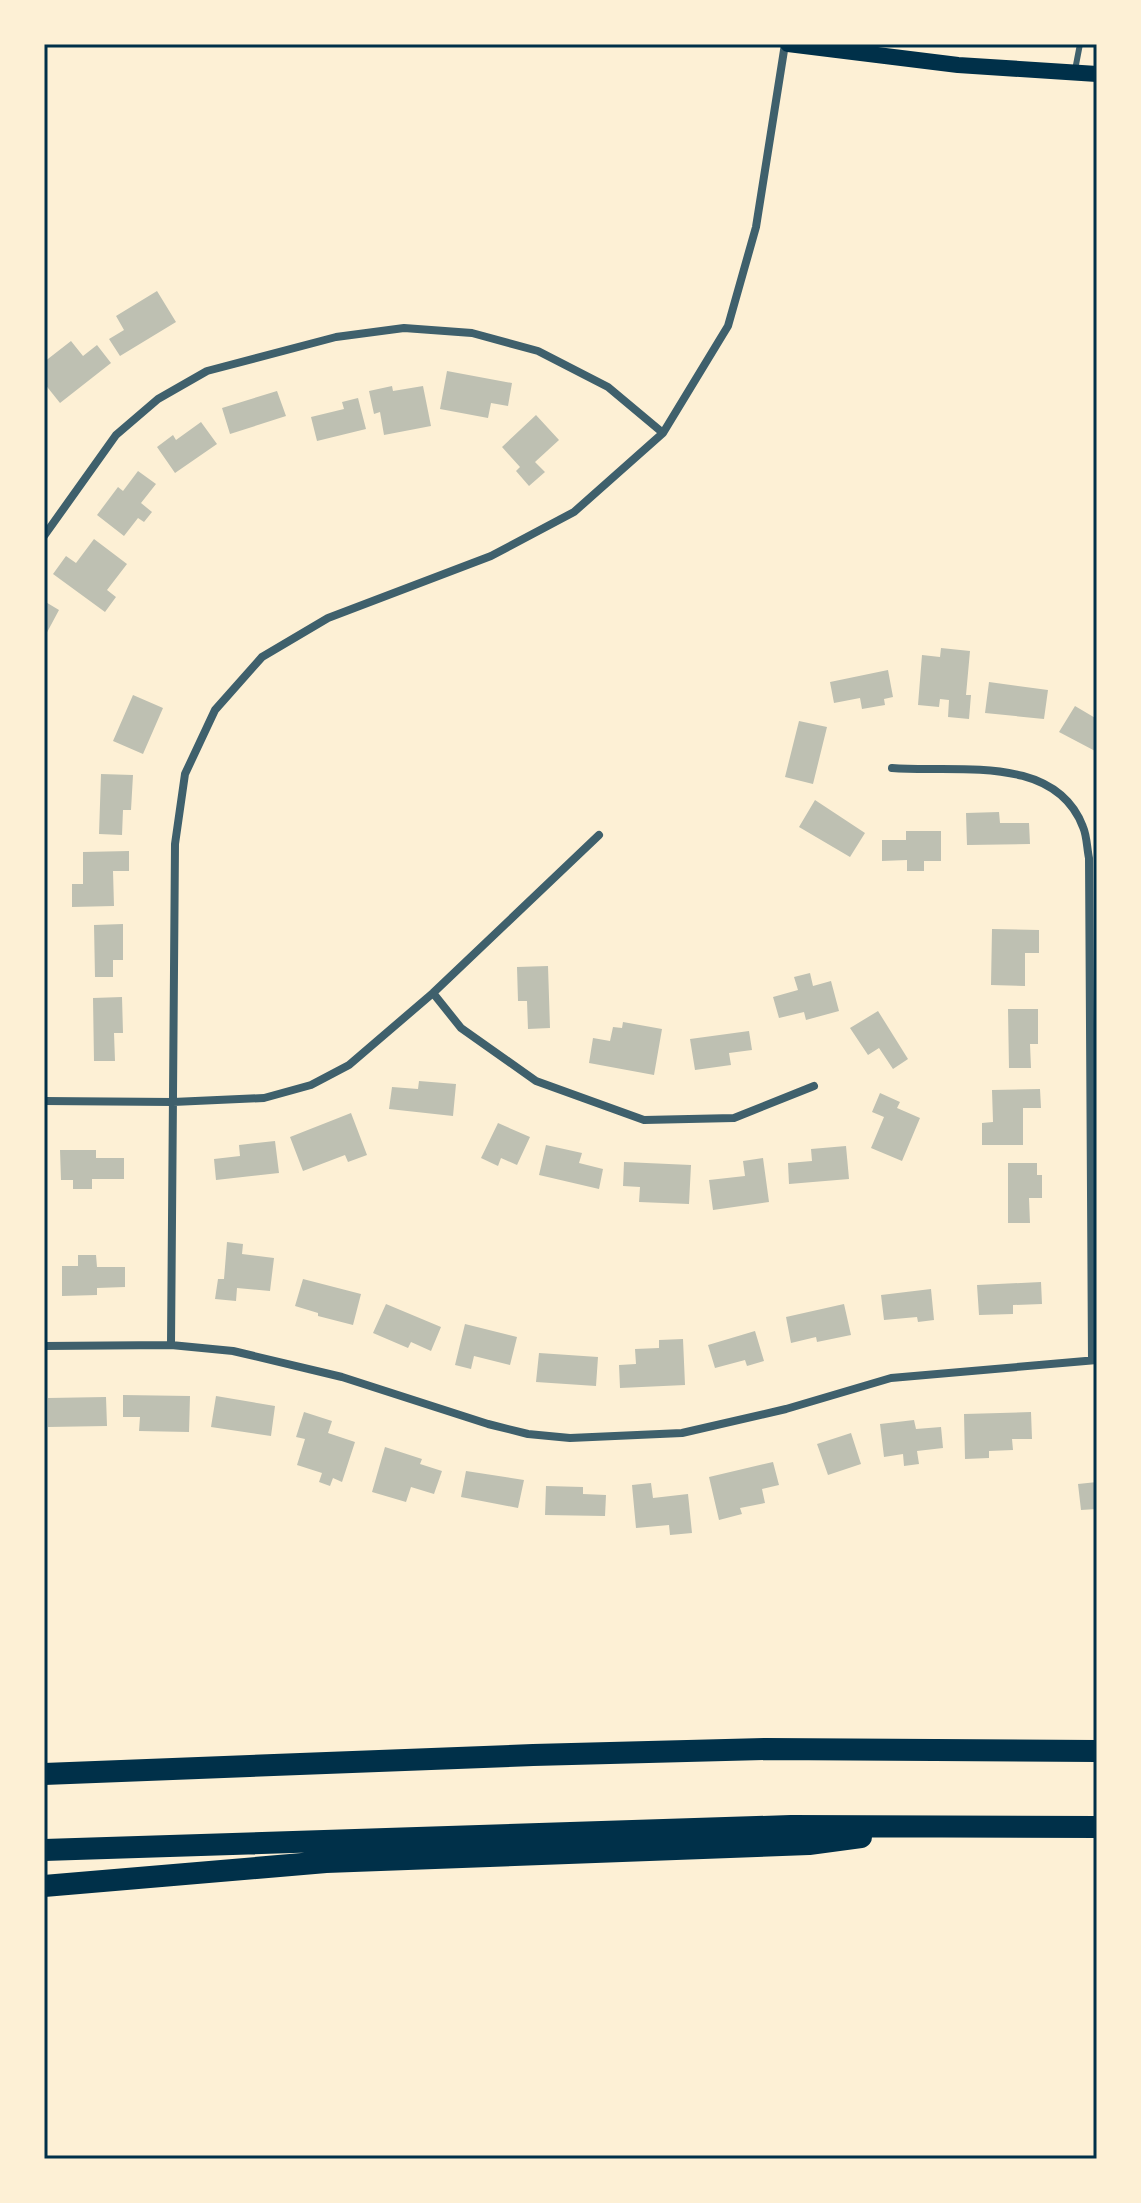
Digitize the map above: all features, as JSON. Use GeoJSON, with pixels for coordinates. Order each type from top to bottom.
{"type":"FeatureCollection","features":[{"type":"Feature","properties":{"kind":"highway"},"geometry":{"type":"LineString","coordinates":[[44,1774],[767,1749],[1097,1751]]}},
{"type":"Feature","properties":{"kind":"highway"},"geometry":{"type":"LineString","coordinates":[[44,1886],[326,1862],[809,1844],[942,1825]]}},
{"type":"Feature","properties":{"kind":"highway"},"geometry":{"type":"LineString","coordinates":[[44,1850],[791,1826],[1097,1827]]}},
{"type":"Feature","properties":{"kind":"main road"},"geometry":{"type":"LineString","coordinates":[[787,44],[958,65],[1097,74]]}},
{"type":"Feature","properties":{"kind":"street"},"geometry":{"type":"LineString","coordinates":[[171,1345],[175,844],[185,774],[215,710],[262,657],[328,618],[491,556],[574,512],[663,433],[728,326],[756,227],[787,44]]}},
{"type":"Feature","properties":{"kind":"street"},"geometry":{"type":"LineString","coordinates":[[44,536],[116,435],[158,399],[207,371],[336,337],[404,328],[472,333],[538,351],[608,387],[663,433]]}},
{"type":"Feature","properties":{"kind":"street"},"geometry":{"type":"LineString","coordinates":[[44,1346],[171,1345],[233,1351],[342,1377],[488,1424],[528,1434],[570,1438],[682,1433],[786,1409],[891,1378],[1094,1360],[1089,858],[1083,827],[1064,798],[1038,779],[1004,772],[892,768]]}},
{"type":"Feature","properties":{"kind":"street"},"geometry":{"type":"LineString","coordinates":[[44,1101],[173,1102],[264,1098],[311,1085],[349,1065],[433,993],[599,835]]}},
{"type":"Feature","properties":{"kind":"street"},"geometry":{"type":"LineString","coordinates":[[433,993],[461,1028],[536,1081],[644,1120],[734,1118],[814,1086]]}},
{"type":"Feature","properties":{"kind":"lane"},"geometry":{"type":"LineString","coordinates":[[1075,73],[1080,44]]}},
{"type":"Feature","properties":{"kind":"building"},"geometry":{"type":"Polygon","coordinates":[[[157,291],[176,322],[120,356],[109,339],[124,330],[116,316],[157,291]]]}},
{"type":"Feature","properties":{"kind":"building"},"geometry":{"type":"Polygon","coordinates":[[[71,341],[83,356],[97,345],[111,363],[60,403],[44,383],[44,362],[71,341]]]}},
{"type":"Feature","properties":{"kind":"building"},"geometry":{"type":"Polygon","coordinates":[[[447,371],[512,383],[508,406],[491,403],[488,418],[440,409],[447,371]]]}},
{"type":"Feature","properties":{"kind":"building"},"geometry":{"type":"Polygon","coordinates":[[[392,386],[393,391],[423,386],[431,426],[384,435],[380,412],[374,414],[369,391],[392,386]]]}},
{"type":"Feature","properties":{"kind":"building"},"geometry":{"type":"Polygon","coordinates":[[[277,391],[286,416],[230,434],[222,408],[277,391]]]}},
{"type":"Feature","properties":{"kind":"building"},"geometry":{"type":"Polygon","coordinates":[[[358,398],[366,429],[317,441],[311,417],[344,409],[342,402],[358,398]]]}},
{"type":"Feature","properties":{"kind":"building"},"geometry":{"type":"Polygon","coordinates":[[[536,415],[559,440],[535,462],[545,472],[529,486],[516,471],[520,467],[502,447],[536,415]]]}},
{"type":"Feature","properties":{"kind":"building"},"geometry":{"type":"Polygon","coordinates":[[[201,422],[217,444],[175,473],[157,447],[173,435],[176,440],[201,422]]]}},
{"type":"Feature","properties":{"kind":"building"},"geometry":{"type":"Polygon","coordinates":[[[138,471],[156,484],[141,503],[152,512],[144,522],[138,518],[124,536],[97,515],[118,487],[123,491],[138,471]]]}},
{"type":"Feature","properties":{"kind":"building"},"geometry":{"type":"Polygon","coordinates":[[[94,539],[127,564],[107,590],[116,597],[105,612],[53,574],[66,556],[76,563],[94,539]]]}},
{"type":"Feature","properties":{"kind":"building"},"geometry":{"type":"Polygon","coordinates":[[[44,601],[59,610],[44,638],[44,601]]]}},
{"type":"Feature","properties":{"kind":"building"},"geometry":{"type":"Polygon","coordinates":[[[941,648],[970,651],[966,695],[971,695],[969,719],[948,717],[949,700],[940,699],[939,707],[918,705],[922,655],[940,657],[941,648]]]}},
{"type":"Feature","properties":{"kind":"building"},"geometry":{"type":"Polygon","coordinates":[[[888,670],[893,697],[884,699],[885,705],[862,709],[860,698],[834,703],[830,682],[888,670]]]}},
{"type":"Feature","properties":{"kind":"building"},"geometry":{"type":"Polygon","coordinates":[[[989,682],[1048,690],[1044,719],[985,713],[989,682]]]}},
{"type":"Feature","properties":{"kind":"building"},"geometry":{"type":"Polygon","coordinates":[[[133,695],[163,708],[143,754],[113,741],[133,695]]]}},
{"type":"Feature","properties":{"kind":"building"},"geometry":{"type":"Polygon","coordinates":[[[1075,706],[1097,719],[1097,752],[1059,732],[1075,706]]]}},
{"type":"Feature","properties":{"kind":"building"},"geometry":{"type":"Polygon","coordinates":[[[799,721],[827,727],[813,784],[785,777],[799,721]]]}},
{"type":"Feature","properties":{"kind":"building"},"geometry":{"type":"Polygon","coordinates":[[[101,774],[133,775],[131,810],[123,810],[122,835],[99,834],[101,774]]]}},
{"type":"Feature","properties":{"kind":"building"},"geometry":{"type":"Polygon","coordinates":[[[815,800],[865,833],[850,857],[799,827],[815,800]]]}},
{"type":"Feature","properties":{"kind":"building"},"geometry":{"type":"Polygon","coordinates":[[[999,812],[1000,823],[1029,823],[1030,844],[967,845],[966,813],[999,812]]]}},
{"type":"Feature","properties":{"kind":"building"},"geometry":{"type":"Polygon","coordinates":[[[906,831],[941,831],[941,861],[924,861],[924,871],[907,871],[907,860],[882,861],[882,840],[906,840],[906,831]]]}},
{"type":"Feature","properties":{"kind":"building"},"geometry":{"type":"Polygon","coordinates":[[[129,851],[129,871],[113,871],[114,906],[72,907],[72,884],[83,884],[83,852],[129,851]]]}},
{"type":"Feature","properties":{"kind":"building"},"geometry":{"type":"Polygon","coordinates":[[[123,924],[123,960],[113,960],[113,977],[95,977],[94,925],[123,924]]]}},
{"type":"Feature","properties":{"kind":"building"},"geometry":{"type":"Polygon","coordinates":[[[992,929],[1039,930],[1039,953],[1025,953],[1025,986],[991,985],[992,929]]]}},
{"type":"Feature","properties":{"kind":"building"},"geometry":{"type":"Polygon","coordinates":[[[548,966],[550,1028],[528,1029],[527,1001],[518,1001],[517,967],[548,966]]]}},
{"type":"Feature","properties":{"kind":"building"},"geometry":{"type":"Polygon","coordinates":[[[810,973],[813,986],[831,981],[839,1011],[806,1020],[804,1012],[779,1018],[773,997],[798,990],[794,977],[810,973]]]}},
{"type":"Feature","properties":{"kind":"building"},"geometry":{"type":"Polygon","coordinates":[[[122,997],[123,1033],[114,1033],[115,1061],[94,1061],[93,998],[122,997]]]}},
{"type":"Feature","properties":{"kind":"building"},"geometry":{"type":"Polygon","coordinates":[[[1008,1009],[1038,1009],[1038,1044],[1030,1044],[1031,1068],[1009,1068],[1008,1009]]]}},
{"type":"Feature","properties":{"kind":"building"},"geometry":{"type":"Polygon","coordinates":[[[878,1011],[908,1059],[893,1069],[879,1048],[868,1055],[850,1028],[878,1011]]]}},
{"type":"Feature","properties":{"kind":"building"},"geometry":{"type":"Polygon","coordinates":[[[623,1022],[662,1029],[654,1075],[589,1063],[593,1038],[610,1041],[613,1027],[622,1028],[623,1022]]]}},
{"type":"Feature","properties":{"kind":"building"},"geometry":{"type":"Polygon","coordinates":[[[749,1031],[752,1050],[729,1053],[731,1065],[695,1070],[690,1039],[749,1031]]]}},
{"type":"Feature","properties":{"kind":"building"},"geometry":{"type":"Polygon","coordinates":[[[419,1081],[456,1084],[453,1116],[389,1109],[392,1087],[418,1089],[419,1081]]]}},
{"type":"Feature","properties":{"kind":"building"},"geometry":{"type":"Polygon","coordinates":[[[1040,1089],[1041,1108],[1023,1108],[1023,1145],[982,1145],[982,1123],[993,1122],[992,1090],[1040,1089]]]}},
{"type":"Feature","properties":{"kind":"building"},"geometry":{"type":"Polygon","coordinates":[[[880,1093],[900,1102],[897,1108],[920,1118],[902,1161],[871,1148],[884,1117],[872,1112],[880,1093]]]}},
{"type":"Feature","properties":{"kind":"building"},"geometry":{"type":"Polygon","coordinates":[[[351,1113],[367,1155],[348,1162],[345,1155],[303,1171],[290,1137],[351,1113]]]}},
{"type":"Feature","properties":{"kind":"building"},"geometry":{"type":"Polygon","coordinates":[[[498,1123],[530,1137],[517,1165],[501,1158],[498,1166],[481,1158],[498,1123]]]}},
{"type":"Feature","properties":{"kind":"building"},"geometry":{"type":"Polygon","coordinates":[[[275,1141],[279,1173],[216,1180],[214,1159],[240,1156],[239,1145],[275,1141]]]}},
{"type":"Feature","properties":{"kind":"building"},"geometry":{"type":"Polygon","coordinates":[[[546,1145],[582,1153],[579,1163],[603,1169],[599,1189],[539,1175],[546,1145]]]}},
{"type":"Feature","properties":{"kind":"building"},"geometry":{"type":"Polygon","coordinates":[[[846,1146],[849,1179],[789,1184],[788,1163],[812,1161],[811,1149],[846,1146]]]}},
{"type":"Feature","properties":{"kind":"building"},"geometry":{"type":"Polygon","coordinates":[[[60,1150],[96,1150],[96,1158],[124,1158],[124,1179],[92,1179],[92,1189],[73,1189],[73,1180],[61,1180],[60,1150]]]}},
{"type":"Feature","properties":{"kind":"building"},"geometry":{"type":"Polygon","coordinates":[[[763,1158],[769,1202],[713,1210],[709,1180],[745,1176],[743,1161],[763,1158]]]}},
{"type":"Feature","properties":{"kind":"building"},"geometry":{"type":"Polygon","coordinates":[[[624,1162],[691,1165],[689,1204],[639,1202],[640,1187],[623,1186],[624,1162]]]}},
{"type":"Feature","properties":{"kind":"building"},"geometry":{"type":"Polygon","coordinates":[[[1008,1163],[1037,1163],[1037,1175],[1042,1175],[1042,1198],[1029,1198],[1030,1223],[1008,1223],[1008,1163]]]}},
{"type":"Feature","properties":{"kind":"building"},"geometry":{"type":"Polygon","coordinates":[[[227,1242],[243,1244],[242,1254],[274,1258],[270,1291],[237,1288],[236,1301],[215,1299],[218,1279],[224,1279],[227,1242]]]}},
{"type":"Feature","properties":{"kind":"building"},"geometry":{"type":"Polygon","coordinates":[[[78,1255],[96,1255],[97,1267],[125,1267],[125,1287],[97,1288],[97,1295],[62,1296],[62,1266],[78,1266],[78,1255]]]}},
{"type":"Feature","properties":{"kind":"building"},"geometry":{"type":"Polygon","coordinates":[[[303,1279],[361,1294],[353,1325],[295,1306],[303,1279]]]}},
{"type":"Feature","properties":{"kind":"building"},"geometry":{"type":"Polygon","coordinates":[[[1041,1282],[1042,1304],[1013,1305],[1013,1314],[979,1315],[977,1285],[1041,1282]]]}},
{"type":"Feature","properties":{"kind":"building"},"geometry":{"type":"Polygon","coordinates":[[[931,1289],[934,1320],[918,1322],[917,1317],[884,1320],[881,1295],[931,1289]]]}},
{"type":"Feature","properties":{"kind":"building"},"geometry":{"type":"Polygon","coordinates":[[[386,1304],[441,1327],[431,1351],[411,1342],[408,1348],[373,1333],[386,1304]]]}},
{"type":"Feature","properties":{"kind":"building"},"geometry":{"type":"Polygon","coordinates":[[[844,1304],[851,1335],[817,1342],[816,1337],[791,1343],[786,1317],[844,1304]]]}},
{"type":"Feature","properties":{"kind":"building"},"geometry":{"type":"Polygon","coordinates":[[[465,1324],[517,1337],[510,1365],[474,1356],[471,1369],[455,1365],[465,1324]]]}},
{"type":"Feature","properties":{"kind":"building"},"geometry":{"type":"Polygon","coordinates":[[[755,1331],[764,1361],[747,1366],[745,1360],[715,1368],[708,1345],[755,1331]]]}},
{"type":"Feature","properties":{"kind":"building"},"geometry":{"type":"Polygon","coordinates":[[[683,1339],[685,1385],[620,1388],[619,1365],[636,1364],[635,1349],[659,1348],[659,1340],[683,1339]]]}},
{"type":"Feature","properties":{"kind":"building"},"geometry":{"type":"Polygon","coordinates":[[[539,1353],[598,1357],[596,1386],[536,1382],[539,1353]]]}},
{"type":"Feature","properties":{"kind":"building"},"geometry":{"type":"Polygon","coordinates":[[[123,1395],[190,1396],[189,1432],[139,1431],[140,1417],[123,1417],[123,1395]]]}},
{"type":"Feature","properties":{"kind":"building"},"geometry":{"type":"Polygon","coordinates":[[[216,1396],[275,1406],[271,1436],[211,1427],[216,1396]]]}},
{"type":"Feature","properties":{"kind":"building"},"geometry":{"type":"Polygon","coordinates":[[[106,1397],[107,1426],[48,1427],[48,1398],[106,1397]]]}},
{"type":"Feature","properties":{"kind":"building"},"geometry":{"type":"Polygon","coordinates":[[[304,1412],[332,1421],[328,1433],[355,1442],[342,1482],[333,1478],[330,1486],[319,1482],[322,1473],[297,1465],[305,1439],[296,1437],[304,1412]]]}},
{"type":"Feature","properties":{"kind":"building"},"geometry":{"type":"Polygon","coordinates":[[[1031,1412],[1032,1439],[1012,1439],[1013,1450],[989,1451],[989,1458],[965,1459],[964,1414],[1031,1412]]]}},
{"type":"Feature","properties":{"kind":"building"},"geometry":{"type":"Polygon","coordinates":[[[914,1420],[916,1429],[941,1427],[943,1448],[917,1451],[919,1464],[904,1466],[903,1454],[884,1457],[880,1424],[914,1420]]]}},
{"type":"Feature","properties":{"kind":"building"},"geometry":{"type":"Polygon","coordinates":[[[851,1433],[861,1464],[828,1475],[817,1444],[851,1433]]]}},
{"type":"Feature","properties":{"kind":"building"},"geometry":{"type":"Polygon","coordinates":[[[385,1447],[422,1459],[420,1464],[442,1471],[434,1494],[411,1487],[406,1502],[372,1492],[385,1447]]]}},
{"type":"Feature","properties":{"kind":"building"},"geometry":{"type":"Polygon","coordinates":[[[773,1462],[779,1485],[762,1489],[765,1503],[740,1508],[742,1514],[719,1520],[709,1477],[773,1462]]]}},
{"type":"Feature","properties":{"kind":"building"},"geometry":{"type":"Polygon","coordinates":[[[466,1471],[524,1480],[518,1508],[461,1497],[466,1471]]]}},
{"type":"Feature","properties":{"kind":"building"},"geometry":{"type":"Polygon","coordinates":[[[1097,1482],[1097,1509],[1081,1510],[1078,1484],[1097,1482]]]}},
{"type":"Feature","properties":{"kind":"building"},"geometry":{"type":"Polygon","coordinates":[[[651,1483],[653,1498],[688,1494],[692,1533],[670,1535],[669,1525],[636,1528],[632,1485],[651,1483]]]}},
{"type":"Feature","properties":{"kind":"building"},"geometry":{"type":"Polygon","coordinates":[[[546,1486],[583,1487],[583,1494],[606,1495],[605,1516],[545,1515],[546,1486]]]}}]}
